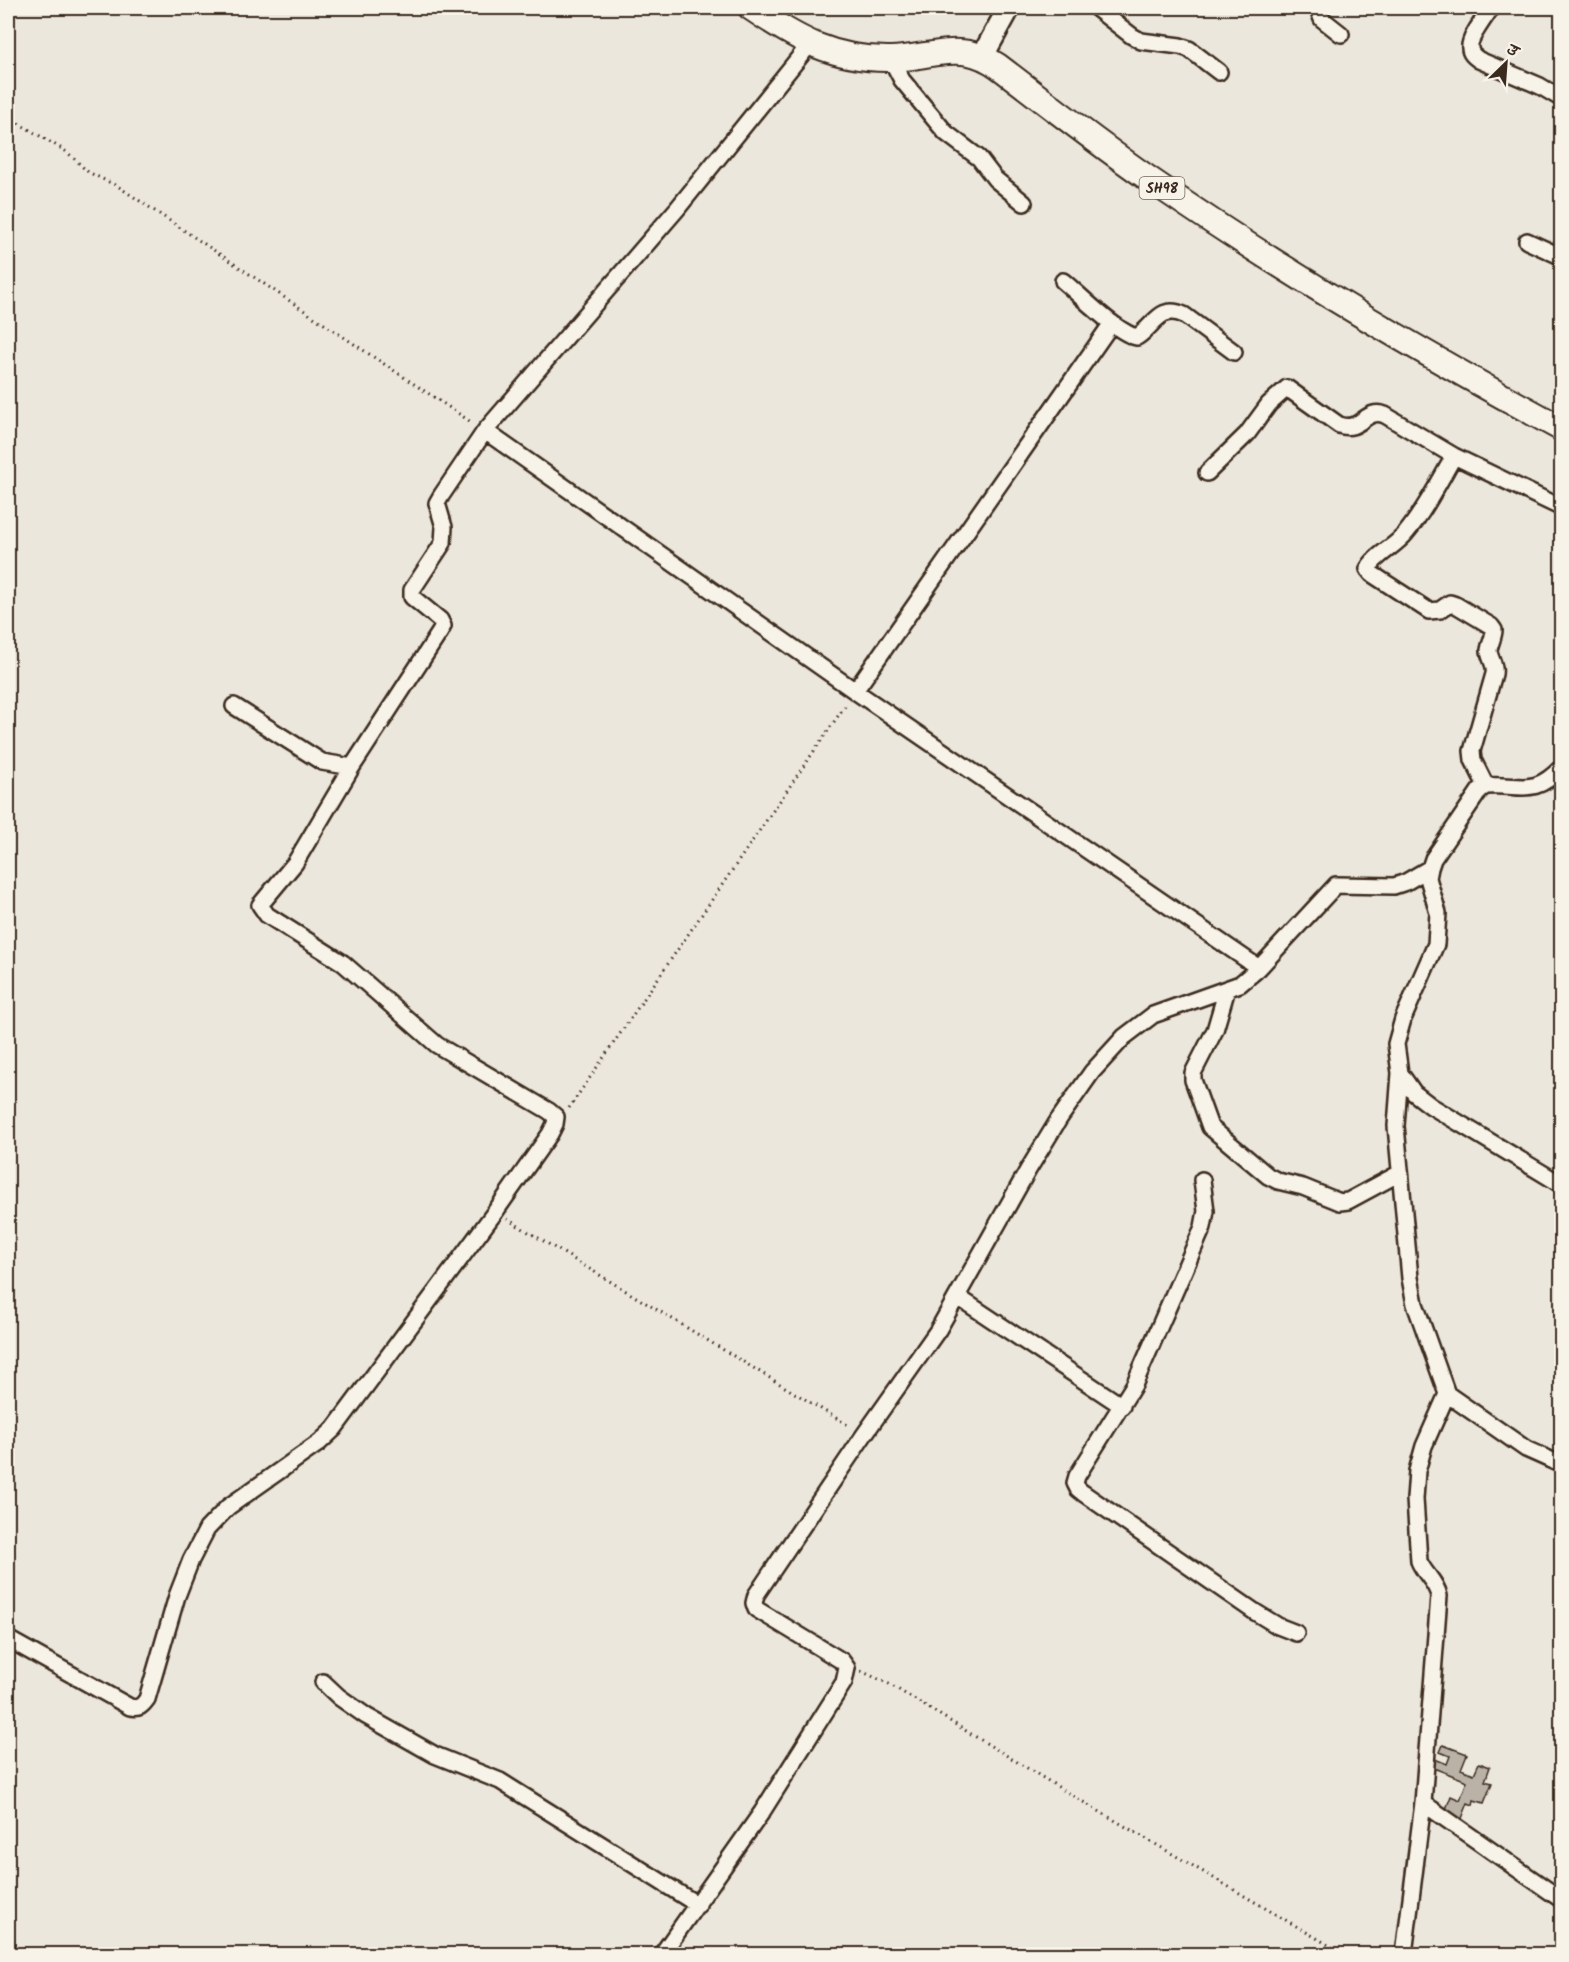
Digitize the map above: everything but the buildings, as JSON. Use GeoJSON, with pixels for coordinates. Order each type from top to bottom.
{"type":"FeatureCollection","features":[{"type":"Feature","properties":{"kind":"main road","name":"SH98"},"geometry":{"type":"LineString","coordinates":[[751,8],[810,44],[852,57],[891,59],[953,52],[967,52],[982,57],[998,66],[1157,185],[1253,247],[1457,372],[1562,429]]}},
{"type":"Feature","properties":{"kind":"street"},"geometry":{"type":"LineString","coordinates":[[982,57],[1009,8]]}},
{"type":"Feature","properties":{"kind":"street"},"geometry":{"type":"LineString","coordinates":[[1099,8],[1141,41],[1172,44],[1189,49],[1219,72]]}},
{"type":"Feature","properties":{"kind":"street"},"geometry":{"type":"LineString","coordinates":[[1322,8],[1320,14],[1322,19],[1341,34]]}},
{"type":"Feature","properties":{"kind":"street"},"geometry":{"type":"LineString","coordinates":[[1491,8],[1471,41],[1469,48],[1472,54],[1479,60],[1540,86],[1562,99]]}},
{"type":"Feature","properties":{"kind":"street"},"geometry":{"type":"LineString","coordinates":[[8,1639],[130,1707],[142,1706],[147,1699],[179,1589],[207,1529],[228,1507],[319,1443],[334,1429],[550,1134],[556,1117],[549,1111],[437,1045],[343,963],[267,915],[260,904],[295,862],[352,767],[443,626],[440,620],[412,597],[412,590],[443,543],[445,535],[437,503],[485,431],[677,209],[810,44]]}},
{"type":"Feature","properties":{"kind":"street"},"geometry":{"type":"LineString","coordinates":[[891,59],[902,81],[946,133],[979,158],[995,179],[1024,203]]}},
{"type":"Feature","properties":{"kind":"street"},"geometry":{"type":"LineString","coordinates":[[1527,240],[1562,256]]}},
{"type":"Feature","properties":{"kind":"street"},"geometry":{"type":"LineString","coordinates":[[1063,281],[1112,323],[1131,336],[1137,337],[1164,313],[1176,311],[1234,352]]}},
{"type":"Feature","properties":{"kind":"street"},"geometry":{"type":"LineString","coordinates":[[855,691],[1112,323]]}},
{"type":"Feature","properties":{"kind":"street"},"geometry":{"type":"LineString","coordinates":[[1207,473],[1247,434],[1269,404],[1287,388],[1339,425],[1353,427],[1371,414],[1378,412],[1498,479],[1562,508]]}},
{"type":"Feature","properties":{"kind":"street"},"geometry":{"type":"LineString","coordinates":[[485,431],[855,691],[1259,968]]}},
{"type":"Feature","properties":{"kind":"street"},"geometry":{"type":"LineString","coordinates":[[1454,456],[1413,524],[1393,547],[1371,563],[1368,569],[1372,574],[1429,611],[1440,610],[1450,603],[1465,610],[1494,630],[1489,648],[1495,667],[1494,674],[1472,752],[1473,760],[1486,786]]}},
{"type":"Feature","properties":{"kind":"street"},"geometry":{"type":"LineString","coordinates":[[234,706],[322,762],[352,767]]}},
{"type":"Feature","properties":{"kind":"street"},"geometry":{"type":"LineString","coordinates":[[1562,767],[1545,782],[1536,786],[1526,788],[1486,786],[1480,790],[1433,859],[1428,878],[1438,913],[1438,933],[1432,955],[1398,1035],[1397,1053],[1400,1073],[1395,1112],[1412,1290],[1447,1394],[1526,1449],[1562,1465]]}},
{"type":"Feature","properties":{"kind":"street"},"geometry":{"type":"LineString","coordinates":[[662,1954],[762,1812],[844,1682],[847,1668],[842,1661],[756,1609],[754,1603],[756,1595],[938,1330],[1059,1119],[1101,1061],[1124,1037],[1153,1015],[1240,984],[1259,968],[1336,885],[1400,885],[1430,868]]}},
{"type":"Feature","properties":{"kind":"street"},"geometry":{"type":"LineString","coordinates":[[1227,989],[1215,1030],[1193,1073],[1210,1127],[1268,1176],[1312,1190],[1333,1200],[1348,1201],[1400,1173]]}},
{"type":"Feature","properties":{"kind":"street"},"geometry":{"type":"LineString","coordinates":[[1400,1073],[1414,1093],[1431,1106],[1562,1185]]}},
{"type":"Feature","properties":{"kind":"street"},"geometry":{"type":"LineString","coordinates":[[1202,1180],[1206,1211],[1203,1227],[1142,1366],[1122,1406],[1077,1476],[1075,1483],[1078,1489],[1255,1612],[1278,1626],[1296,1633]]}},
{"type":"Feature","properties":{"kind":"street"},"geometry":{"type":"LineString","coordinates":[[958,1297],[1122,1406]]}},
{"type":"Feature","properties":{"kind":"street"},"geometry":{"type":"LineString","coordinates":[[1404,1954],[1423,1803],[1439,1596],[1437,1587],[1419,1561],[1416,1486],[1420,1458],[1447,1394]]}},
{"type":"Feature","properties":{"kind":"street"},"geometry":{"type":"LineString","coordinates":[[323,1682],[339,1697],[366,1716],[435,1755],[500,1781],[698,1905]]}},
{"type":"Feature","properties":{"kind":"street"},"geometry":{"type":"LineString","coordinates":[[1423,1803],[1562,1900]]}},
{"type":"Feature","properties":{"kind":"path"},"geometry":{"type":"LineString","coordinates":[[8,117],[67,152],[88,172],[118,187],[485,431]]}},
{"type":"Feature","properties":{"kind":"path"},"geometry":{"type":"LineString","coordinates":[[556,1117],[565,1111],[576,1097],[855,691]]}},
{"type":"Feature","properties":{"kind":"path"},"geometry":{"type":"LineString","coordinates":[[495,1212],[864,1435]]}},
{"type":"Feature","properties":{"kind":"path"},"geometry":{"type":"LineString","coordinates":[[847,1668],[861,1671],[889,1684],[1073,1796],[1344,1954]]}}]}
